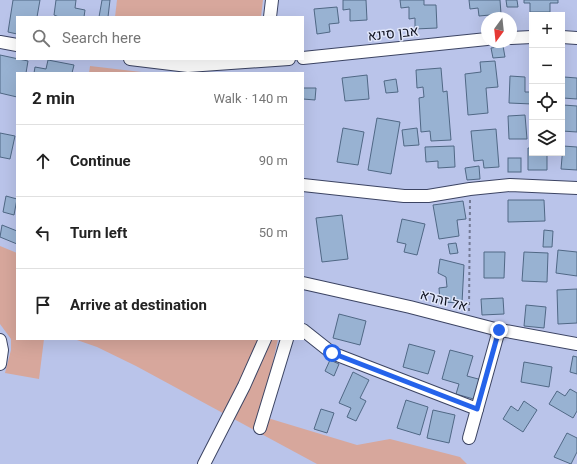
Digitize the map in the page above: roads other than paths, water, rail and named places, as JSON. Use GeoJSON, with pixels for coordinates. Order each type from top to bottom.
{"type":"FeatureCollection","features":[{"type":"Feature","properties":{"kind":"street"},"geometry":{"type":"LineString","coordinates":[[270,16],[272,0]]}},
{"type":"Feature","properties":{"kind":"street"},"geometry":{"type":"LineString","coordinates":[[517,38],[529,37]]}},
{"type":"Feature","properties":{"kind":"street"},"geometry":{"type":"LineString","coordinates":[[565,37],[577,38]]}},
{"type":"Feature","properties":{"kind":"street","name":"אבן סינא"},"geometry":{"type":"LineString","coordinates":[[304,58],[481,40]]}},
{"type":"Feature","properties":{"kind":"street"},"geometry":{"type":"LineString","coordinates":[[0,42],[16,45]]}},
{"type":"Feature","properties":{"kind":"street"},"geometry":{"type":"LineString","coordinates":[[135,60],[176,69],[188,66],[265,64],[284,60]]}},
{"type":"Feature","properties":{"kind":"street"},"geometry":{"type":"LineString","coordinates":[[304,185],[404,196],[428,196],[470,189],[510,185],[577,188]]}},
{"type":"Feature","properties":{"kind":"street","name":"אל זהרא"},"geometry":{"type":"LineString","coordinates":[[304,283],[410,307],[499,330],[577,344]]}},
{"type":"Feature","properties":{"kind":"street"},"geometry":{"type":"LineString","coordinates":[[470,438],[499,330]]}},
{"type":"Feature","properties":{"kind":"street"},"geometry":{"type":"LineString","coordinates":[[304,331],[332,353],[477,409]]}},
{"type":"Feature","properties":{"kind":"street"},"geometry":{"type":"LineString","coordinates":[[0,340],[2,350],[0,364]]}},
{"type":"Feature","properties":{"kind":"street"},"geometry":{"type":"LineString","coordinates":[[204,464],[244,386],[265,340]]}},
{"type":"Feature","properties":{"kind":"street"},"geometry":{"type":"LineString","coordinates":[[260,428],[287,340]]}}]}
